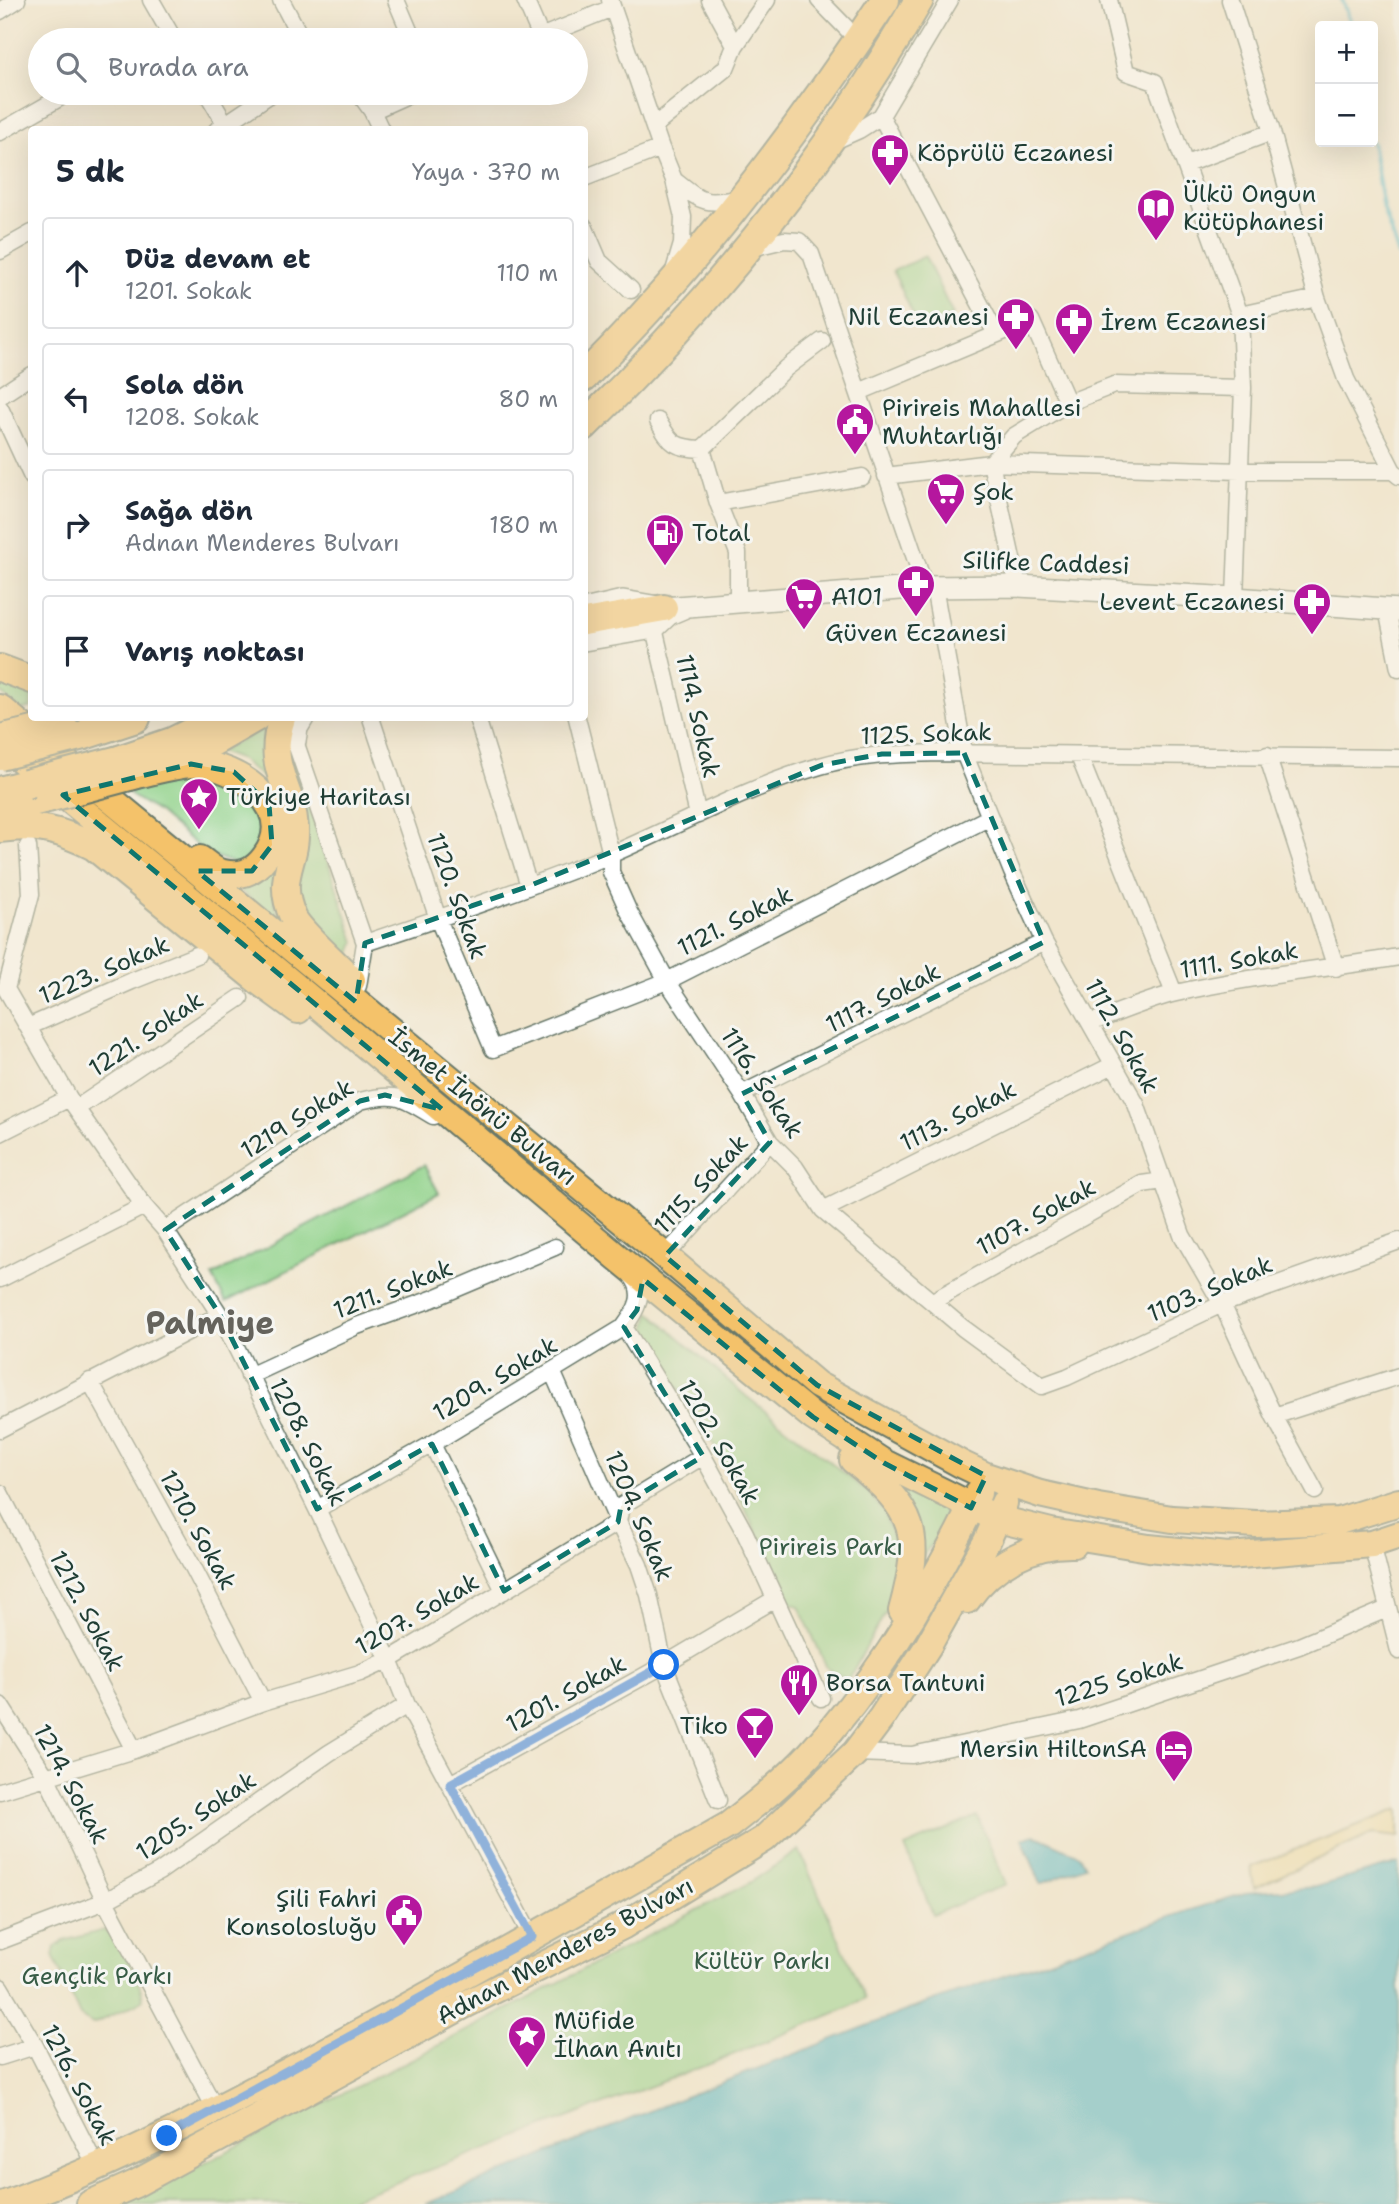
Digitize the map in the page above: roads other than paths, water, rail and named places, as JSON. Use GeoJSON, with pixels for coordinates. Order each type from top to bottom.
{"type":"FeatureCollection","features":[{"type":"Feature","properties":{"kind":"highway"},"geometry":{"type":"LineString","coordinates":[[588,373],[671,282],[743,197],[885,0]]}},
{"type":"Feature","properties":{"kind":"highway"},"geometry":{"type":"LineString","coordinates":[[588,422],[676,333],[748,248],[824,146],[876,70],[919,0]]}},
{"type":"Feature","properties":{"kind":"highway"},"geometry":{"type":"LineString","coordinates":[[0,756],[77,725],[111,721]]}},
{"type":"Feature","properties":{"kind":"highway"},"geometry":{"type":"LineString","coordinates":[[25,791],[132,770],[172,743],[214,721]]}},
{"type":"Feature","properties":{"kind":"main road"},"geometry":{"type":"LineString","coordinates":[[588,622],[659,618]]}},
{"type":"Feature","properties":{"kind":"main road"},"geometry":{"type":"LineString","coordinates":[[0,651],[28,662]]}},
{"type":"Feature","properties":{"kind":"main road"},"geometry":{"type":"LineString","coordinates":[[0,668],[28,678]]}},
{"type":"Feature","properties":{"kind":"main road","name":"İsmet İnönü Bulvarı"},"geometry":{"type":"LineString","coordinates":[[0,708],[665,1256],[817,1385],[961,1464],[998,1480],[1098,1507],[1172,1519],[1256,1524],[1339,1521],[1399,1502]]}},
{"type":"Feature","properties":{"kind":"main road"},"geometry":{"type":"LineString","coordinates":[[0,728],[28,720]]}},
{"type":"Feature","properties":{"kind":"main road"},"geometry":{"type":"LineString","coordinates":[[132,770],[204,748],[251,721]]}},
{"type":"Feature","properties":{"kind":"main road"},"geometry":{"type":"LineString","coordinates":[[281,721],[276,741],[277,766],[295,829],[285,878],[286,894],[294,920],[358,986],[383,1025]]}},
{"type":"Feature","properties":{"kind":"main road"},"geometry":{"type":"LineString","coordinates":[[0,740],[77,725]]}},
{"type":"Feature","properties":{"kind":"main road","name":"İsmet İnönü Bulvarı"},"geometry":{"type":"LineString","coordinates":[[0,740],[460,1127],[813,1417],[884,1463],[998,1519]]}},
{"type":"Feature","properties":{"kind":"main road"},"geometry":{"type":"LineString","coordinates":[[132,770],[191,764],[220,767],[234,772],[258,790],[269,804],[274,820],[274,837],[268,853],[252,871],[241,874],[220,873],[155,828],[136,821]]}},
{"type":"Feature","properties":{"kind":"main road"},"geometry":{"type":"LineString","coordinates":[[0,811],[25,791]]}},
{"type":"Feature","properties":{"kind":"main road"},"geometry":{"type":"LineString","coordinates":[[0,830],[16,827],[43,828],[68,834],[94,847],[261,983],[428,1098]]}},
{"type":"Feature","properties":{"kind":"main road"},"geometry":{"type":"LineString","coordinates":[[813,1417],[837,1447],[885,1486],[907,1521],[914,1563],[892,1650]]}},
{"type":"Feature","properties":{"kind":"main road","name":"Adnan Menderes Bulvarı"},"geometry":{"type":"LineString","coordinates":[[5,2204],[60,2184],[167,2136],[532,1937],[729,1825],[809,1756],[892,1650],[971,1508],[998,1480]]}},
{"type":"Feature","properties":{"kind":"main road","name":"Adnan Menderes Bulvarı"},"geometry":{"type":"LineString","coordinates":[[90,2204],[135,2184],[462,2006],[624,1925],[764,1839],[855,1753],[882,1717],[928,1646],[998,1519],[998,1480]]}},
{"type":"Feature","properties":{"kind":"main road"},"geometry":{"type":"LineString","coordinates":[[998,1519],[1051,1532],[1149,1548],[1228,1556],[1372,1544],[1399,1535]]}},
{"type":"Feature","properties":{"kind":"main road"},"geometry":{"type":"LineString","coordinates":[[928,1646],[946,1629],[985,1578],[1024,1553],[1068,1544],[1126,1549],[1149,1548]]}},
{"type":"Feature","properties":{"kind":"street"},"geometry":{"type":"LineString","coordinates":[[0,11],[17,0]]}},
{"type":"Feature","properties":{"kind":"street"},"geometry":{"type":"LineString","coordinates":[[151,0],[163,28]]}},
{"type":"Feature","properties":{"kind":"street"},"geometry":{"type":"LineString","coordinates":[[281,0],[296,28]]}},
{"type":"Feature","properties":{"kind":"street"},"geometry":{"type":"LineString","coordinates":[[396,0],[408,28]]}},
{"type":"Feature","properties":{"kind":"street"},"geometry":{"type":"LineString","coordinates":[[525,0],[534,28]]}},
{"type":"Feature","properties":{"kind":"street"},"geometry":{"type":"LineString","coordinates":[[710,0],[735,47]]}},
{"type":"Feature","properties":{"kind":"street"},"geometry":{"type":"LineString","coordinates":[[654,126],[726,68],[735,47],[767,0]]}},
{"type":"Feature","properties":{"kind":"street"},"geometry":{"type":"LineString","coordinates":[[820,0],[858,40]]}},
{"type":"Feature","properties":{"kind":"street"},"geometry":{"type":"LineString","coordinates":[[824,146],[859,130],[881,116],[950,0]]}},
{"type":"Feature","properties":{"kind":"street"},"geometry":{"type":"LineString","coordinates":[[1109,0],[1126,72],[1155,82],[1240,315],[1243,388],[1235,598]]}},
{"type":"Feature","properties":{"kind":"street"},"geometry":{"type":"LineString","coordinates":[[886,476],[991,463],[1396,473],[1346,379],[1317,298],[1272,132],[1230,0]]}},
{"type":"Feature","properties":{"kind":"street"},"geometry":{"type":"LineString","coordinates":[[560,28],[611,4],[674,180],[683,217],[682,244],[671,282]]}},
{"type":"Feature","properties":{"kind":"street"},"geometry":{"type":"LineString","coordinates":[[0,132],[47,105]]}},
{"type":"Feature","properties":{"kind":"street"},"geometry":{"type":"LineString","coordinates":[[213,105],[223,126]]}},
{"type":"Feature","properties":{"kind":"street"},"geometry":{"type":"LineString","coordinates":[[227,126],[256,105]]}},
{"type":"Feature","properties":{"kind":"street"},"geometry":{"type":"LineString","coordinates":[[368,105],[379,126]]}},
{"type":"Feature","properties":{"kind":"street"},"geometry":{"type":"LineString","coordinates":[[372,111],[385,105]]}},
{"type":"Feature","properties":{"kind":"street"},"geometry":{"type":"LineString","coordinates":[[881,116],[996,334]]}},
{"type":"Feature","properties":{"kind":"street"},"geometry":{"type":"LineString","coordinates":[[1186,164],[1272,132]]}},
{"type":"Feature","properties":{"kind":"street"},"geometry":{"type":"LineString","coordinates":[[588,176],[661,148]]}},
{"type":"Feature","properties":{"kind":"street"},"geometry":{"type":"LineString","coordinates":[[674,180],[701,201],[718,202],[743,197]]}},
{"type":"Feature","properties":{"kind":"street"},"geometry":{"type":"LineString","coordinates":[[0,251],[28,235]]}},
{"type":"Feature","properties":{"kind":"street"},"geometry":{"type":"LineString","coordinates":[[588,235],[599,261],[631,290]]}},
{"type":"Feature","properties":{"kind":"street","name":"1112. Sokak"},"geometry":{"type":"LineString","coordinates":[[748,248],[784,240],[799,241],[811,254],[886,476],[930,587],[964,753],[990,817],[1044,942],[1136,1104],[1182,1235],[1223,1304],[1274,1416],[1315,1491]]}},
{"type":"Feature","properties":{"kind":"street"},"geometry":{"type":"LineString","coordinates":[[1240,315],[1317,298]]}},
{"type":"Feature","properties":{"kind":"street"},"geometry":{"type":"LineString","coordinates":[[859,392],[1031,320],[1068,403]]}},
{"type":"Feature","properties":{"kind":"street"},"geometry":{"type":"LineString","coordinates":[[658,421],[669,440],[682,448],[702,449],[786,368],[822,341]]}},
{"type":"Feature","properties":{"kind":"street"},"geometry":{"type":"LineString","coordinates":[[0,396],[28,377]]}},
{"type":"Feature","properties":{"kind":"street"},"geometry":{"type":"LineString","coordinates":[[991,463],[1014,436],[1068,403],[1114,385],[1243,388]]}},
{"type":"Feature","properties":{"kind":"street"},"geometry":{"type":"LineString","coordinates":[[0,408],[28,468]]}},
{"type":"Feature","properties":{"kind":"street"},"geometry":{"type":"LineString","coordinates":[[702,449],[718,503],[738,553],[738,601]]}},
{"type":"Feature","properties":{"kind":"street"},"geometry":{"type":"LineString","coordinates":[[991,463],[1018,586]]}},
{"type":"Feature","properties":{"kind":"street"},"geometry":{"type":"LineString","coordinates":[[718,503],[862,477]]}},
{"type":"Feature","properties":{"kind":"street","name":"Silifke Caddesi"},"geometry":{"type":"LineString","coordinates":[[588,639],[659,618],[692,605],[930,587],[1018,586],[1393,610]]}},
{"type":"Feature","properties":{"kind":"street"},"geometry":{"type":"LineString","coordinates":[[588,609],[623,601],[659,618]]}},
{"type":"Feature","properties":{"kind":"street"},"geometry":{"type":"LineString","coordinates":[[1393,610],[1399,669]]}},
{"type":"Feature","properties":{"kind":"street","name":"1114. Sokak"},"geometry":{"type":"LineString","coordinates":[[659,618],[698,815]]}},
{"type":"Feature","properties":{"kind":"street"},"geometry":{"type":"LineString","coordinates":[[301,721],[295,741],[365,943],[358,986]]}},
{"type":"Feature","properties":{"kind":"street","name":"1120. Sokak"},"geometry":{"type":"LineString","coordinates":[[372,721],[438,919],[493,1049]]}},
{"type":"Feature","properties":{"kind":"street"},"geometry":{"type":"LineString","coordinates":[[478,721],[529,886]]}},
{"type":"Feature","properties":{"kind":"street","name":"1116. Sokak"},"geometry":{"type":"LineString","coordinates":[[578,721],[611,854],[611,872],[628,910],[667,981],[742,1094],[770,1142],[795,1167],[823,1210],[963,1328],[1042,1386]]}},
{"type":"Feature","properties":{"kind":"street","name":"1125. Sokak"},"geometry":{"type":"LineString","coordinates":[[365,943],[438,919],[611,854],[783,779],[822,765],[882,754],[1399,758]]}},
{"type":"Feature","properties":{"kind":"street"},"geometry":{"type":"LineString","coordinates":[[1267,755],[1336,968]]}},
{"type":"Feature","properties":{"kind":"street"},"geometry":{"type":"LineString","coordinates":[[1079,756],[1174,993]]}},
{"type":"Feature","properties":{"kind":"street","name":"1121. Sokak"},"geometry":{"type":"LineString","coordinates":[[493,1049],[667,981],[990,817]]}},
{"type":"Feature","properties":{"kind":"street","name":"1223. Sokak"},"geometry":{"type":"LineString","coordinates":[[3,988],[31,894],[28,846]]}},
{"type":"Feature","properties":{"kind":"street","name":"1117. Sokak"},"geometry":{"type":"LineString","coordinates":[[742,1094],[1044,942]]}},
{"type":"Feature","properties":{"kind":"street","name":"1223. Sokak"},"geometry":{"type":"LineString","coordinates":[[28,1027],[197,955]]}},
{"type":"Feature","properties":{"kind":"street","name":"1111. Sokak"},"geometry":{"type":"LineString","coordinates":[[1090,1023],[1174,993],[1399,957]]}},
{"type":"Feature","properties":{"kind":"street","name":"1208. Sokak"},"geometry":{"type":"LineString","coordinates":[[3,988],[73,1103],[144,1206],[165,1230],[220,1315],[317,1509],[389,1660],[407,1705],[532,1937]]}},
{"type":"Feature","properties":{"kind":"street","name":"1221. Sokak"},"geometry":{"type":"LineString","coordinates":[[0,1133],[73,1103],[240,998]]}},
{"type":"Feature","properties":{"kind":"street","name":"1113. Sokak"},"geometry":{"type":"LineString","coordinates":[[823,1210],[1113,1065]]}},
{"type":"Feature","properties":{"kind":"street","name":"1219 Sokak"},"geometry":{"type":"LineString","coordinates":[[165,1230],[360,1101],[385,1095],[413,1102],[431,1116],[460,1127]]}},
{"type":"Feature","properties":{"kind":"street","name":"1115. Sokak"},"geometry":{"type":"LineString","coordinates":[[665,1256],[770,1142]]}},
{"type":"Feature","properties":{"kind":"street","name":"1107. Sokak"},"geometry":{"type":"LineString","coordinates":[[933,1301],[1142,1184],[1163,1181]]}},
{"type":"Feature","properties":{"kind":"street"},"geometry":{"type":"LineString","coordinates":[[0,1279],[144,1206]]}},
{"type":"Feature","properties":{"kind":"street","name":"1103. Sokak"},"geometry":{"type":"LineString","coordinates":[[1042,1386],[1067,1377],[1223,1304],[1399,1241]]}},
{"type":"Feature","properties":{"kind":"street","name":"1211. Sokak"},"geometry":{"type":"LineString","coordinates":[[249,1376],[357,1326],[432,1299],[555,1247]]}},
{"type":"Feature","properties":{"kind":"street"},"geometry":{"type":"LineString","coordinates":[[617,1257],[636,1281],[640,1294],[637,1310],[624,1327]]}},
{"type":"Feature","properties":{"kind":"street"},"geometry":{"type":"LineString","coordinates":[[0,1429],[220,1315]]}},
{"type":"Feature","properties":{"kind":"street","name":"1209. Sokak"},"geometry":{"type":"LineString","coordinates":[[317,1509],[432,1444],[624,1327]]}},
{"type":"Feature","properties":{"kind":"street","name":"1202. Sokak"},"geometry":{"type":"LineString","coordinates":[[624,1327],[703,1456],[745,1532],[821,1698]]}},
{"type":"Feature","properties":{"kind":"street","name":"1204. Sokak"},"geometry":{"type":"LineString","coordinates":[[552,1371],[642,1575],[664,1665],[718,1800]]}},
{"type":"Feature","properties":{"kind":"street"},"geometry":{"type":"LineString","coordinates":[[1274,1416],[1399,1376]]}},
{"type":"Feature","properties":{"kind":"street","name":"1210. Sokak"},"geometry":{"type":"LineString","coordinates":[[90,1381],[193,1567],[263,1702]]}},
{"type":"Feature","properties":{"kind":"street"},"geometry":{"type":"LineString","coordinates":[[432,1444],[504,1591]]}},
{"type":"Feature","properties":{"kind":"street","name":"1207. Sokak"},"geometry":{"type":"LineString","coordinates":[[0,1791],[134,1750],[263,1702],[360,1673],[389,1660],[618,1522],[621,1506],[703,1456]]}},
{"type":"Feature","properties":{"kind":"street","name":"1212. Sokak"},"geometry":{"type":"LineString","coordinates":[[0,1493],[134,1750]]}},
{"type":"Feature","properties":{"kind":"street"},"geometry":{"type":"LineString","coordinates":[[1372,1544],[1399,1651]]}},
{"type":"Feature","properties":{"kind":"street","name":"1201. Sokak"},"geometry":{"type":"LineString","coordinates":[[450,1784],[664,1665],[775,1598]]}},
{"type":"Feature","properties":{"kind":"street","name":"1225 Sokak"},"geometry":{"type":"LineString","coordinates":[[855,1753],[912,1755],[1079,1720],[1299,1646],[1387,1609]]}},
{"type":"Feature","properties":{"kind":"street","name":"1214. Sokak"},"geometry":{"type":"LineString","coordinates":[[0,1705],[47,1778],[105,1901],[216,2110]]}},
{"type":"Feature","properties":{"kind":"street","name":"1205. Sokak"},"geometry":{"type":"LineString","coordinates":[[0,1941],[105,1901],[159,1872],[329,1753],[407,1705]]}},
{"type":"Feature","properties":{"kind":"street","name":"1216. Sokak"},"geometry":{"type":"LineString","coordinates":[[0,1987],[97,2168]]}},
{"type":"Feature","properties":{"kind":"street"},"geometry":{"type":"LineString","coordinates":[[0,2057],[34,2046]]}},
{"type":"Feature","properties":{"kind":"water"},"geometry":{"type":"Polygon","coordinates":[[[1034,1835],[1079,1855],[1085,1866],[1041,1884],[1022,1839],[1034,1835]]]}},
{"type":"Feature","properties":{"kind":"water"},"geometry":{"type":"Polygon","coordinates":[[[1399,1863],[1399,2204],[426,2204],[669,2103],[908,2010],[1187,1911],[1245,1893],[1315,1887],[1399,1863]]]}},
{"type":"Feature","properties":{"kind":"waterway"},"geometry":{"type":"LineString","coordinates":[[1342,0],[1350,21]]}},
{"type":"Feature","properties":{"kind":"waterway"},"geometry":{"type":"LineString","coordinates":[[1373,147],[1383,208],[1399,255]]}},
{"type":"Feature","properties":{"kind":"place","name":"Köprülü Eczanesi"},"geometry":{"type":"Point","coordinates":[890,187]}},
{"type":"Feature","properties":{"kind":"place","name":"Ülkü Ongun Kütüphanesi"},"geometry":{"type":"Point","coordinates":[1156,242]}},
{"type":"Feature","properties":{"kind":"place","name":"Nil Eczanesi"},"geometry":{"type":"Point","coordinates":[1016,351]}},
{"type":"Feature","properties":{"kind":"place","name":"İrem Eczanesi"},"geometry":{"type":"Point","coordinates":[1074,356]}},
{"type":"Feature","properties":{"kind":"place","name":"Pirireis Mahallesi Muhtarlığı"},"geometry":{"type":"Point","coordinates":[855,456]}},
{"type":"Feature","properties":{"kind":"place","name":"Şok"},"geometry":{"type":"Point","coordinates":[946,526]}},
{"type":"Feature","properties":{"kind":"place","name":"Total"},"geometry":{"type":"Point","coordinates":[665,567]}},
{"type":"Feature","properties":{"kind":"place","name":"Güven Eczanesi"},"geometry":{"type":"Point","coordinates":[916,618]}},
{"type":"Feature","properties":{"kind":"place","name":"A101"},"geometry":{"type":"Point","coordinates":[804,631]}},
{"type":"Feature","properties":{"kind":"place","name":"Levent Eczanesi"},"geometry":{"type":"Point","coordinates":[1312,636]}},
{"type":"Feature","properties":{"kind":"place","name":"Türkiye Haritası"},"geometry":{"type":"Point","coordinates":[199,831]}},
{"type":"Feature","properties":{"kind":"place","name":"Borsa Tantuni"},"geometry":{"type":"Point","coordinates":[799,1717]}},
{"type":"Feature","properties":{"kind":"place","name":"Тiko"},"geometry":{"type":"Point","coordinates":[755,1760]}},
{"type":"Feature","properties":{"kind":"place","name":"Mersin HiltonSA"},"geometry":{"type":"Point","coordinates":[1174,1783]}},
{"type":"Feature","properties":{"kind":"place","name":"Şili Fahri Konsolosluğu"},"geometry":{"type":"Point","coordinates":[404,1947]}},
{"type":"Feature","properties":{"kind":"place","name":"Müfide İlhan Anıtı"},"geometry":{"type":"Point","coordinates":[527,2069]}},
{"type":"Feature","properties":{"kind":"district","name":"Palmiye"},"geometry":{"type":"Point","coordinates":[210,1323]}},
{"type":"Feature","properties":{"kind":"park label","name":"Pirireis Parkı"},"geometry":{"type":"Point","coordinates":[831,1547]}},
{"type":"Feature","properties":{"kind":"park label","name":"Kültür Parkı"},"geometry":{"type":"Point","coordinates":[762,1961]}},
{"type":"Feature","properties":{"kind":"park label","name":"Gençlik Parkı"},"geometry":{"type":"Point","coordinates":[97,1976]}}]}
